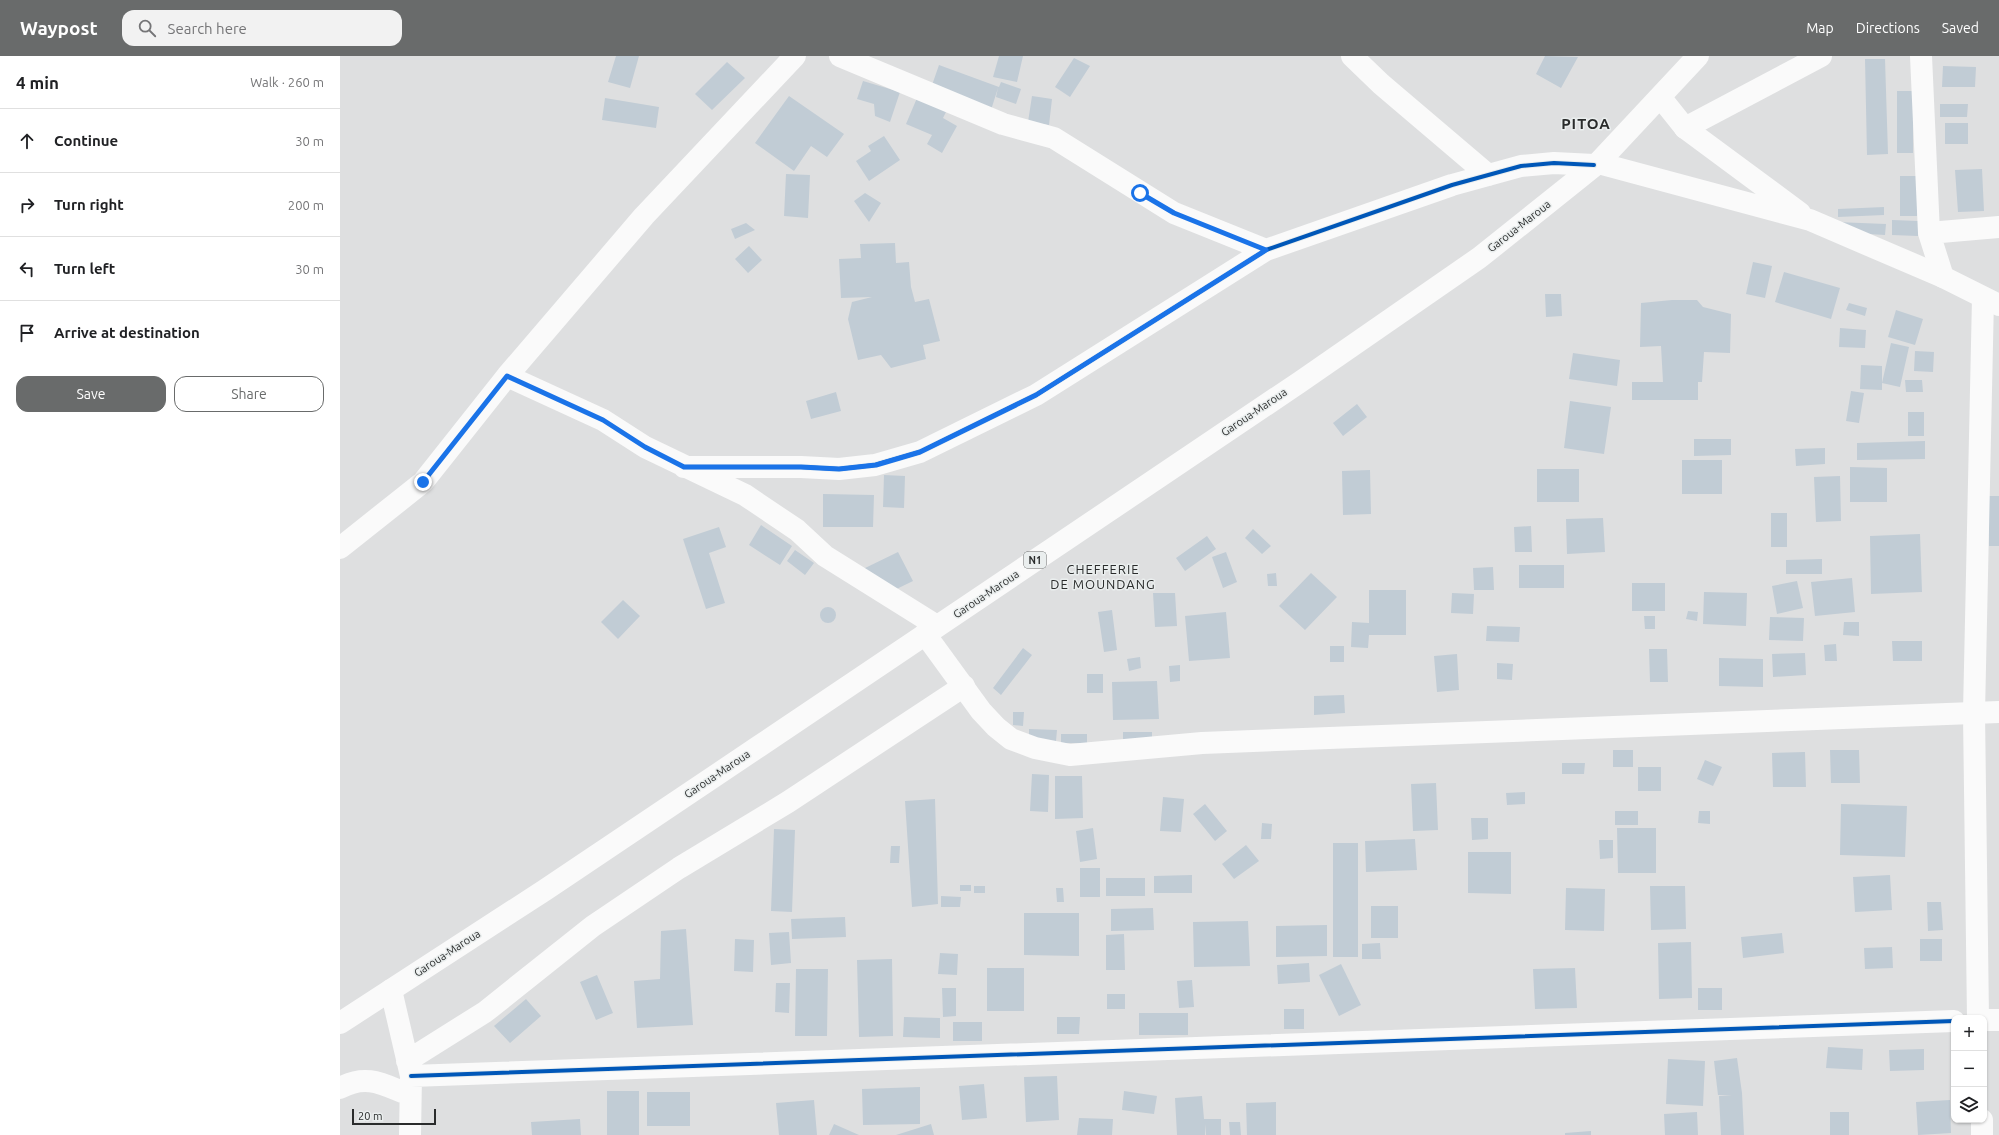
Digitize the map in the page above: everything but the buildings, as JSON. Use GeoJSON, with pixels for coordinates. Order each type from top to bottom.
{"type":"FeatureCollection","features":[{"type":"Feature","properties":{"kind":"main road"},"geometry":{"type":"LineString","coordinates":[[340,548],[423,482],[507,376],[644,216],[795,56]]}},
{"type":"Feature","properties":{"kind":"main road"},"geometry":{"type":"LineString","coordinates":[[840,56],[1003,124],[1054,138],[1174,213],[1266,250]]}},
{"type":"Feature","properties":{"kind":"main road"},"geometry":{"type":"LineString","coordinates":[[1352,56],[1381,84],[1488,175]]}},
{"type":"Feature","properties":{"kind":"main road","name":"Garoua-Maroua"},"geometry":{"type":"LineString","coordinates":[[340,1023],[545,890],[1479,258],[1596,164],[1660,98],[1698,56]]}},
{"type":"Feature","properties":{"kind":"main road"},"geometry":{"type":"LineString","coordinates":[[1686,128],[1821,56]]}},
{"type":"Feature","properties":{"kind":"main road"},"geometry":{"type":"LineString","coordinates":[[1921,56],[1929,233],[1943,277]]}},
{"type":"Feature","properties":{"kind":"main road"},"geometry":{"type":"LineString","coordinates":[[1660,98],[1686,128],[1810,220]]}},
{"type":"Feature","properties":{"kind":"main road"},"geometry":{"type":"LineString","coordinates":[[684,467],[801,467],[839,469],[876,465],[920,452],[1036,395],[1266,250],[1452,185],[1521,166],[1548,164],[1596,164],[1810,220],[1943,277],[1991,301],[1974,713],[1978,1015]]}},
{"type":"Feature","properties":{"kind":"main road"},"geometry":{"type":"LineString","coordinates":[[1929,233],[1999,227]]}},
{"type":"Feature","properties":{"kind":"main road"},"geometry":{"type":"LineString","coordinates":[[507,376],[603,420],[645,447],[745,495],[797,530],[825,556],[931,630],[964,686],[981,711],[996,727],[1012,739],[1035,748],[1070,755],[1202,742],[1999,712]]}},
{"type":"Feature","properties":{"kind":"main road"},"geometry":{"type":"LineString","coordinates":[[409,1077],[485,1012],[593,926],[679,868],[788,802],[964,686]]}},
{"type":"Feature","properties":{"kind":"main road"},"geometry":{"type":"LineString","coordinates":[[391,990],[409,1077],[410,1135]]}},
{"type":"Feature","properties":{"kind":"main road"},"geometry":{"type":"LineString","coordinates":[[1987,1020],[1999,1020]]}},
{"type":"Feature","properties":{"kind":"main road"},"geometry":{"type":"LineString","coordinates":[[340,1088],[358,1081],[409,1077],[1951,1021]]}},
{"type":"Feature","properties":{"kind":"main road"},"geometry":{"type":"LineString","coordinates":[[1982,1123],[1982,1135]]}},
{"type":"Feature","properties":{"kind":"cycle path"},"geometry":{"type":"LineString","coordinates":[[684,467],[801,467],[839,469],[875,465],[920,452],[1036,395],[1266,250],[1452,185],[1521,166],[1554,163],[1594,165]]}},
{"type":"Feature","properties":{"kind":"cycle path"},"geometry":{"type":"LineString","coordinates":[[411,1076],[1951,1021]]}},
{"type":"Feature","properties":{"kind":"district","name":"PITOA"},"geometry":{"type":"Point","coordinates":[1586,123]}},
{"type":"Feature","properties":{"kind":"district","name":"CHEFFERIE DE MOUNDANG"},"geometry":{"type":"Point","coordinates":[1103,576]}},
{"type":"Feature","properties":{"kind":"route"},"geometry":{"type":"LineString","coordinates":[[423,482],[458,440],[507,376],[603,420],[645,447],[684,467],[801,467],[839,469],[876,465],[920,452],[1036,395],[1266,250],[1174,213],[1140,193]]}}]}
